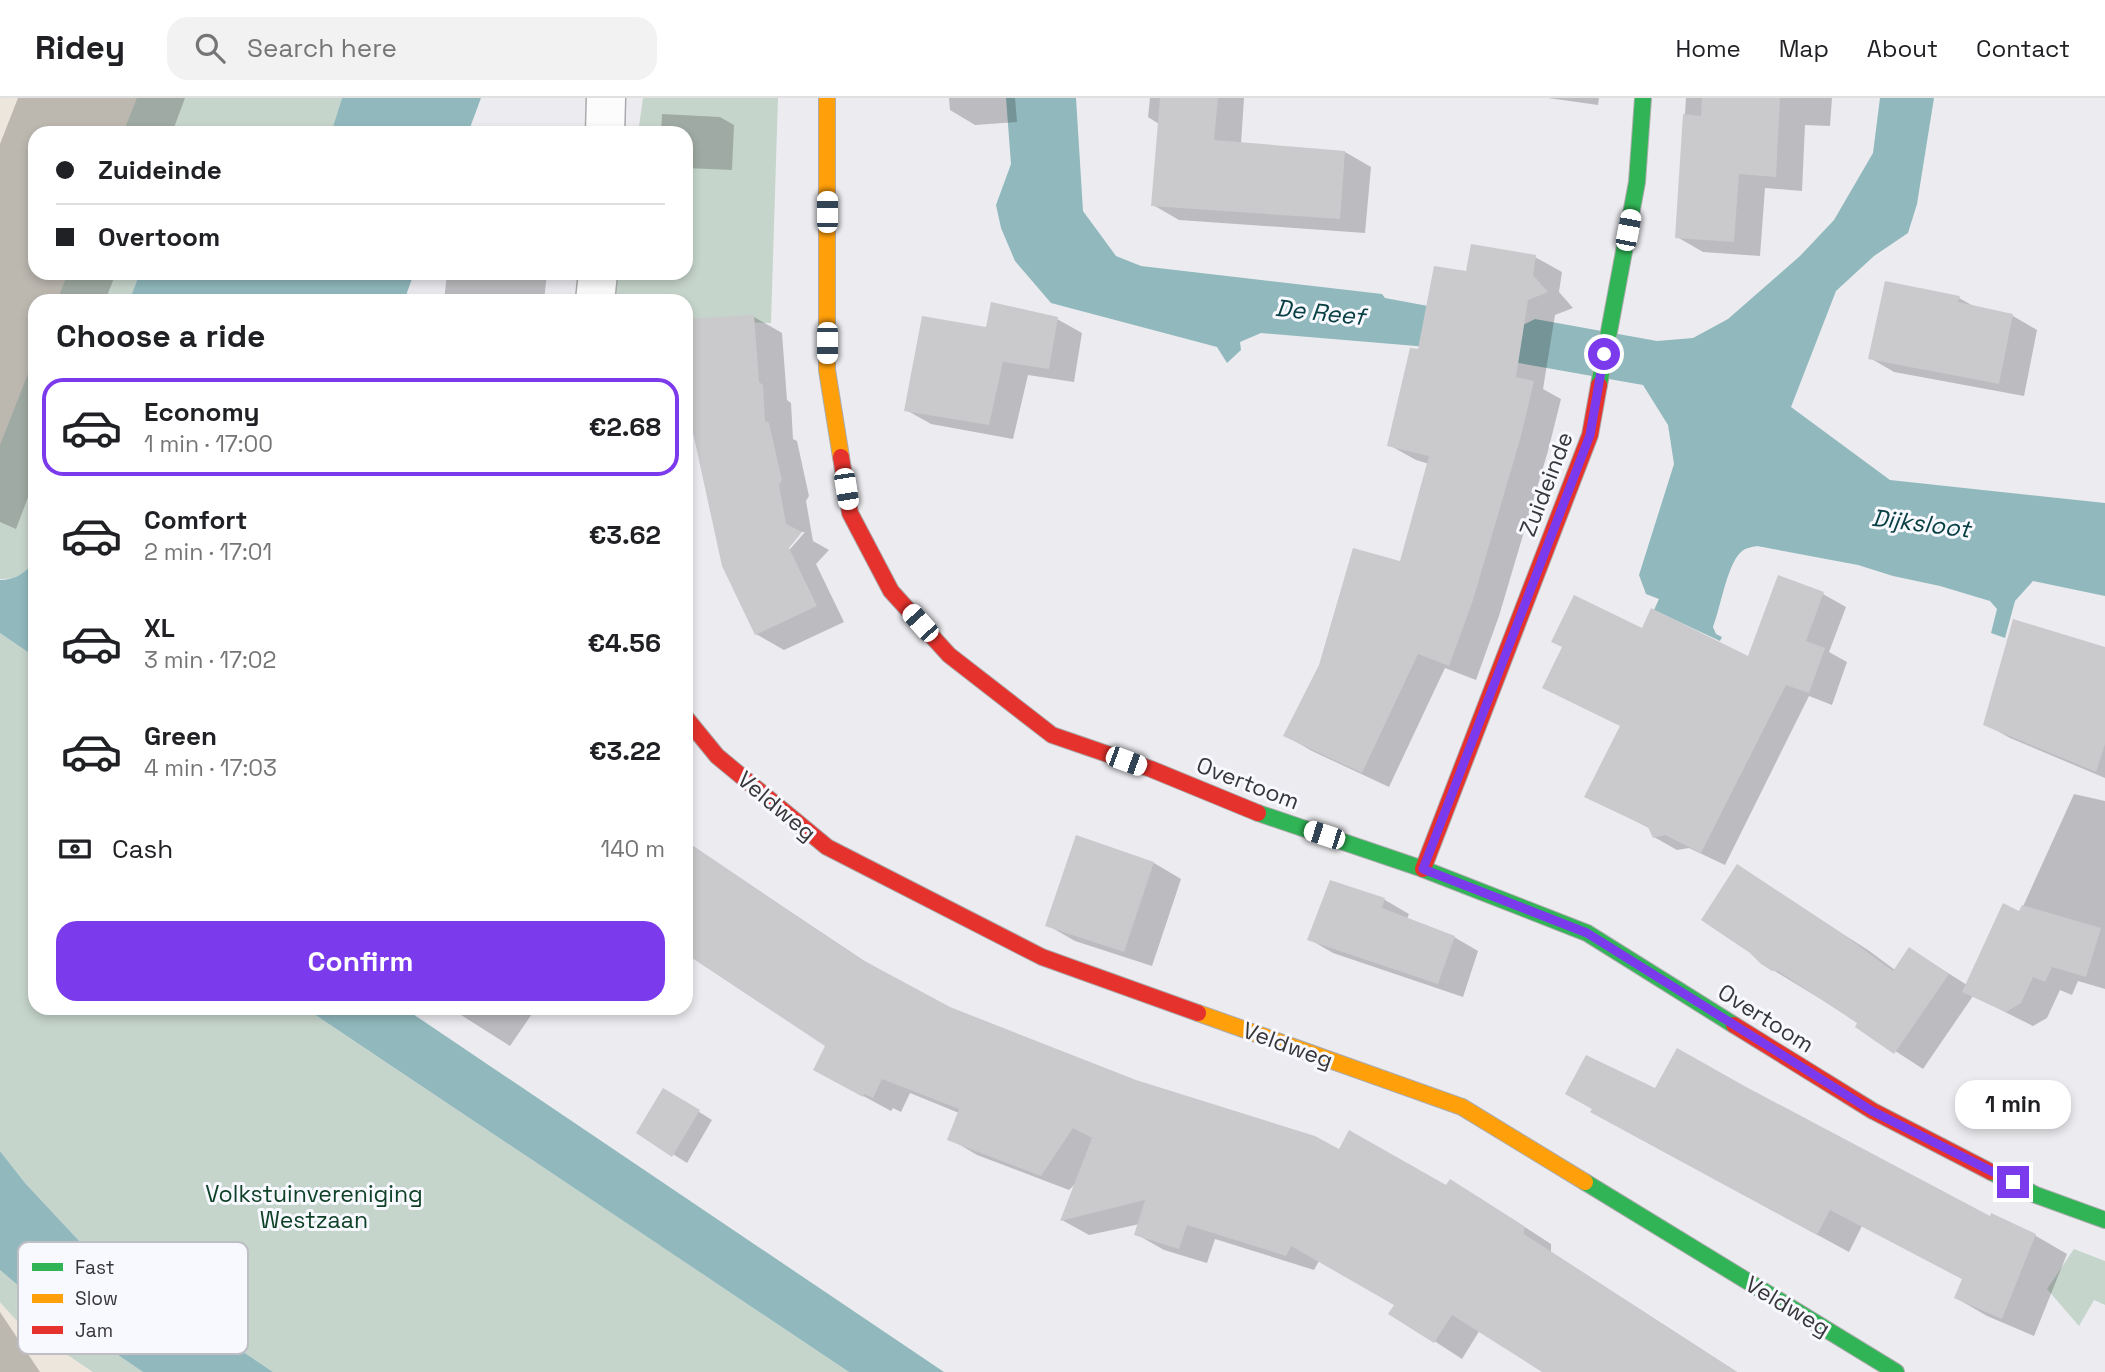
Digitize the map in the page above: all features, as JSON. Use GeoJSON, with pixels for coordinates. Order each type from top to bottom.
{"type":"FeatureCollection","features":[{"type":"Feature","properties":{"kind":"street"},"geometry":{"type":"LineString","coordinates":[[605,126],[606,98]]}},
{"type":"Feature","properties":{"kind":"street","name":"Overtoom"},"geometry":{"type":"LineString","coordinates":[[827,98],[827,370],[850,513],[891,591],[949,655],[1052,735],[1151,769],[1250,810],[1423,869],[1587,933],[1872,1111],[2036,1195],[2105,1220]]}},
{"type":"Feature","properties":{"kind":"street","name":"Zuideinde"},"geometry":{"type":"LineString","coordinates":[[1423,869],[1590,435],[1637,182],[1643,98]]}},
{"type":"Feature","properties":{"kind":"street","name":"Veldweg"},"geometry":{"type":"LineString","coordinates":[[693,727],[717,756],[827,847],[1042,957],[1462,1107],[1896,1372]]}},
{"type":"Feature","properties":{"kind":"shaded area"},"geometry":{"type":"Polygon","coordinates":[[[0,98],[342,98],[333,126],[28,126],[28,280],[137,280],[132,294],[28,294],[28,562],[0,579],[0,98]]]}},
{"type":"Feature","properties":{"kind":"shaded area"},"geometry":{"type":"Polygon","coordinates":[[[0,1270],[18,1285],[18,1354],[117,1354],[143,1372],[0,1372],[0,1270]]]}},
{"type":"Feature","properties":{"kind":"green space"},"geometry":{"type":"Polygon","coordinates":[[[137,98],[342,98],[333,126],[126,126],[137,98]]]}},
{"type":"Feature","properties":{"kind":"green space"},"geometry":{"type":"Polygon","coordinates":[[[643,98],[778,98],[771,323],[693,321],[693,294],[616,294],[616,280],[693,280],[693,126],[639,126],[643,98]]]}},
{"type":"Feature","properties":{"kind":"green space"},"geometry":{"type":"Polygon","coordinates":[[[65,280],[137,280],[132,294],[60,294],[65,280]]]}},
{"type":"Feature","properties":{"kind":"green space"},"geometry":{"type":"Polygon","coordinates":[[[28,374],[28,568],[11,578],[0,579],[0,445],[28,374]]]}},
{"type":"Feature","properties":{"kind":"green space","name":"Volkstuinvereniging Westzaan"},"geometry":{"type":"Polygon","coordinates":[[[0,633],[28,652],[28,1015],[315,1015],[849,1372],[273,1372],[246,1354],[248,1242],[80,1242],[25,1183],[0,1151],[0,633]]]}},
{"type":"Feature","properties":{"kind":"green space"},"geometry":{"type":"Polygon","coordinates":[[[2074,1249],[2105,1261],[2105,1305],[2094,1300],[2079,1326],[2047,1289],[2074,1249]]]}},
{"type":"Feature","properties":{"kind":"green space"},"geometry":{"type":"Polygon","coordinates":[[[0,1270],[18,1285],[18,1322],[0,1302],[0,1270]]]}},
{"type":"Feature","properties":{"kind":"green space"},"geometry":{"type":"Polygon","coordinates":[[[66,1354],[117,1354],[143,1372],[93,1372],[66,1354]]]}},
{"type":"Feature","properties":{"kind":"water"},"geometry":{"type":"Polygon","coordinates":[[[342,98],[481,98],[471,126],[333,126],[342,98]]]}},
{"type":"Feature","properties":{"kind":"water"},"geometry":{"type":"Polygon","coordinates":[[[1006,98],[1076,98],[1083,211],[1116,256],[1141,266],[1382,294],[1385,298],[1525,324],[1535,319],[1657,341],[1693,338],[1728,319],[1800,256],[1834,220],[1873,153],[1880,98],[1934,98],[1917,204],[1908,233],[1874,256],[1836,291],[1791,407],[1890,480],[2105,503],[2105,596],[2033,581],[2015,601],[2005,638],[1991,633],[1997,609],[1990,601],[1858,565],[1757,546],[1743,551],[1732,566],[1713,627],[1716,634],[1722,637],[1720,641],[1654,610],[1659,599],[1646,594],[1639,575],[1674,464],[1668,425],[1643,385],[1428,347],[1261,333],[1240,342],[1241,350],[1227,363],[1217,347],[1051,303],[1015,261],[1001,228],[996,205],[1011,164],[1006,98]]]}},
{"type":"Feature","properties":{"kind":"water"},"geometry":{"type":"Polygon","coordinates":[[[137,280],[412,280],[406,294],[132,294],[137,280]]]}},
{"type":"Feature","properties":{"kind":"water"},"geometry":{"type":"Polygon","coordinates":[[[28,568],[28,652],[0,633],[0,580],[21,574],[28,568]]]}},
{"type":"Feature","properties":{"kind":"water"},"geometry":{"type":"Polygon","coordinates":[[[315,1015],[414,1015],[944,1372],[849,1372],[315,1015]]]}},
{"type":"Feature","properties":{"kind":"water"},"geometry":{"type":"Polygon","coordinates":[[[0,1151],[25,1183],[80,1242],[18,1242],[18,1285],[0,1270],[0,1151]]]}},
{"type":"Feature","properties":{"kind":"water"},"geometry":{"type":"Polygon","coordinates":[[[117,1354],[246,1354],[273,1372],[143,1372],[117,1354]]]}},
{"type":"Feature","properties":{"kind":"building"},"geometry":{"type":"Polygon","coordinates":[[[1160,98],[1218,98],[1214,140],[1345,151],[1340,219],[1151,206],[1160,98]]]}},
{"type":"Feature","properties":{"kind":"building"},"geometry":{"type":"Polygon","coordinates":[[[1702,98],[1780,98],[1776,177],[1739,174],[1734,242],[1675,238],[1683,114],[1701,116],[1702,98]]]}},
{"type":"Feature","properties":{"kind":"building"},"geometry":{"type":"Polygon","coordinates":[[[1471,244],[1536,255],[1533,275],[1548,292],[1528,300],[1516,377],[1534,381],[1521,436],[1473,600],[1449,666],[1418,654],[1362,773],[1283,736],[1319,665],[1353,548],[1400,561],[1429,456],[1387,446],[1410,348],[1418,349],[1434,266],[1466,271],[1471,244]]]}},
{"type":"Feature","properties":{"kind":"building"},"geometry":{"type":"Polygon","coordinates":[[[1885,281],[1960,296],[1958,302],[2013,314],[1999,384],[1868,359],[1885,281]]]}},
{"type":"Feature","properties":{"kind":"building"},"geometry":{"type":"Polygon","coordinates":[[[991,302],[1058,317],[1049,369],[1003,362],[989,425],[904,411],[922,316],[986,327],[991,302]]]}},
{"type":"Feature","properties":{"kind":"building"},"geometry":{"type":"Polygon","coordinates":[[[754,315],[759,382],[763,385],[765,421],[769,423],[782,480],[779,485],[786,524],[802,532],[789,548],[817,606],[755,635],[722,566],[693,433],[693,319],[754,315]]]}},
{"type":"Feature","properties":{"kind":"building"},"geometry":{"type":"Polygon","coordinates":[[[1778,575],[1824,592],[1806,641],[1825,648],[1809,693],[1786,685],[1701,853],[1665,835],[1653,838],[1648,827],[1584,797],[1620,726],[1542,688],[1562,647],[1551,642],[1574,595],[1642,628],[1651,608],[1748,656],[1778,575]]]}},
{"type":"Feature","properties":{"kind":"building"},"geometry":{"type":"Polygon","coordinates":[[[2013,619],[2105,647],[2105,744],[2096,772],[1983,725],[2013,619]]]}},
{"type":"Feature","properties":{"kind":"building"},"geometry":{"type":"Polygon","coordinates":[[[1076,835],[1154,862],[1124,952],[1045,926],[1076,835]]]}},
{"type":"Feature","properties":{"kind":"building"},"geometry":{"type":"Polygon","coordinates":[[[693,846],[859,958],[950,1007],[1136,1080],[1315,1136],[1339,1149],[1349,1130],[1446,1185],[1450,1179],[1524,1226],[1524,1234],[1737,1372],[1542,1372],[1452,1315],[1434,1343],[1388,1314],[1394,1305],[1291,1246],[1286,1256],[1187,1225],[1179,1249],[1134,1235],[1145,1200],[1060,1221],[1092,1138],[1073,1128],[1041,1176],[947,1140],[959,1109],[882,1079],[873,1098],[864,1094],[863,1097],[813,1070],[825,1046],[693,959],[693,846]]]}},
{"type":"Feature","properties":{"kind":"building"},"geometry":{"type":"Polygon","coordinates":[[[1737,864],[1840,932],[1893,971],[1909,947],[1949,974],[1894,1054],[1855,1027],[1857,1023],[1778,971],[1772,971],[1761,964],[1750,953],[1701,920],[1737,864]]]}},
{"type":"Feature","properties":{"kind":"building"},"geometry":{"type":"Polygon","coordinates":[[[1330,880],[1385,898],[1382,908],[1455,936],[1438,984],[1307,940],[1330,880]]]}},
{"type":"Feature","properties":{"kind":"building"},"geometry":{"type":"Polygon","coordinates":[[[2003,903],[2019,911],[2022,905],[2101,928],[2086,977],[2052,967],[2045,982],[2033,977],[2021,1003],[2006,1012],[1962,992],[2003,903]]]}},
{"type":"Feature","properties":{"kind":"building"},"geometry":{"type":"Polygon","coordinates":[[[1677,1048],[1990,1216],[1991,1213],[2036,1234],[2002,1319],[1954,1298],[1962,1279],[1830,1210],[1817,1235],[1590,1112],[1592,1109],[1565,1094],[1586,1055],[1655,1088],[1677,1048]]]}},
{"type":"Feature","properties":{"kind":"building"},"geometry":{"type":"Polygon","coordinates":[[[663,1088],[700,1110],[672,1157],[636,1133],[663,1088]]]}},
{"type":"Feature","properties":{"kind":"traffic: fast"},"geometry":{"type":"LineString","coordinates":[[1599,385],[1637,182],[1643,98]]}},
{"type":"Feature","properties":{"kind":"traffic: fast"},"geometry":{"type":"LineString","coordinates":[[1258,813],[1423,869],[1587,933],[1734,1025]]}},
{"type":"Feature","properties":{"kind":"traffic: fast"},"geometry":{"type":"LineString","coordinates":[[1991,1172],[2036,1195],[2105,1220]]}},
{"type":"Feature","properties":{"kind":"traffic: fast"},"geometry":{"type":"LineString","coordinates":[[1585,1182],[1896,1372]]}},
{"type":"Feature","properties":{"kind":"traffic: slow"},"geometry":{"type":"LineString","coordinates":[[827,98],[827,370],[841,457]]}},
{"type":"Feature","properties":{"kind":"traffic: slow"},"geometry":{"type":"LineString","coordinates":[[1198,1013],[1462,1107],[1585,1182]]}},
{"type":"Feature","properties":{"kind":"traffic: jam"},"geometry":{"type":"LineString","coordinates":[[1423,869],[1590,435],[1599,385]]}},
{"type":"Feature","properties":{"kind":"traffic: jam"},"geometry":{"type":"LineString","coordinates":[[841,457],[850,513],[891,591],[949,655],[1052,735],[1151,769],[1258,813]]}},
{"type":"Feature","properties":{"kind":"traffic: jam"},"geometry":{"type":"LineString","coordinates":[[693,727],[717,756],[827,847],[1042,957],[1198,1013]]}},
{"type":"Feature","properties":{"kind":"traffic: jam"},"geometry":{"type":"LineString","coordinates":[[1734,1025],[1873,1111],[1991,1172]]}},
{"type":"Feature","properties":{"kind":"route"},"geometry":{"type":"LineString","coordinates":[[1604,354],[1590,435],[1423,869],[1587,933],[1872,1111],[2013,1182]]}},
{"type":"Feature","properties":{"kind":"water label","name":"De Reef"},"geometry":{"type":"Point","coordinates":[1320,312]}},
{"type":"Feature","properties":{"kind":"water label","name":"Dijksloot"},"geometry":{"type":"Point","coordinates":[1921,523]}}]}
